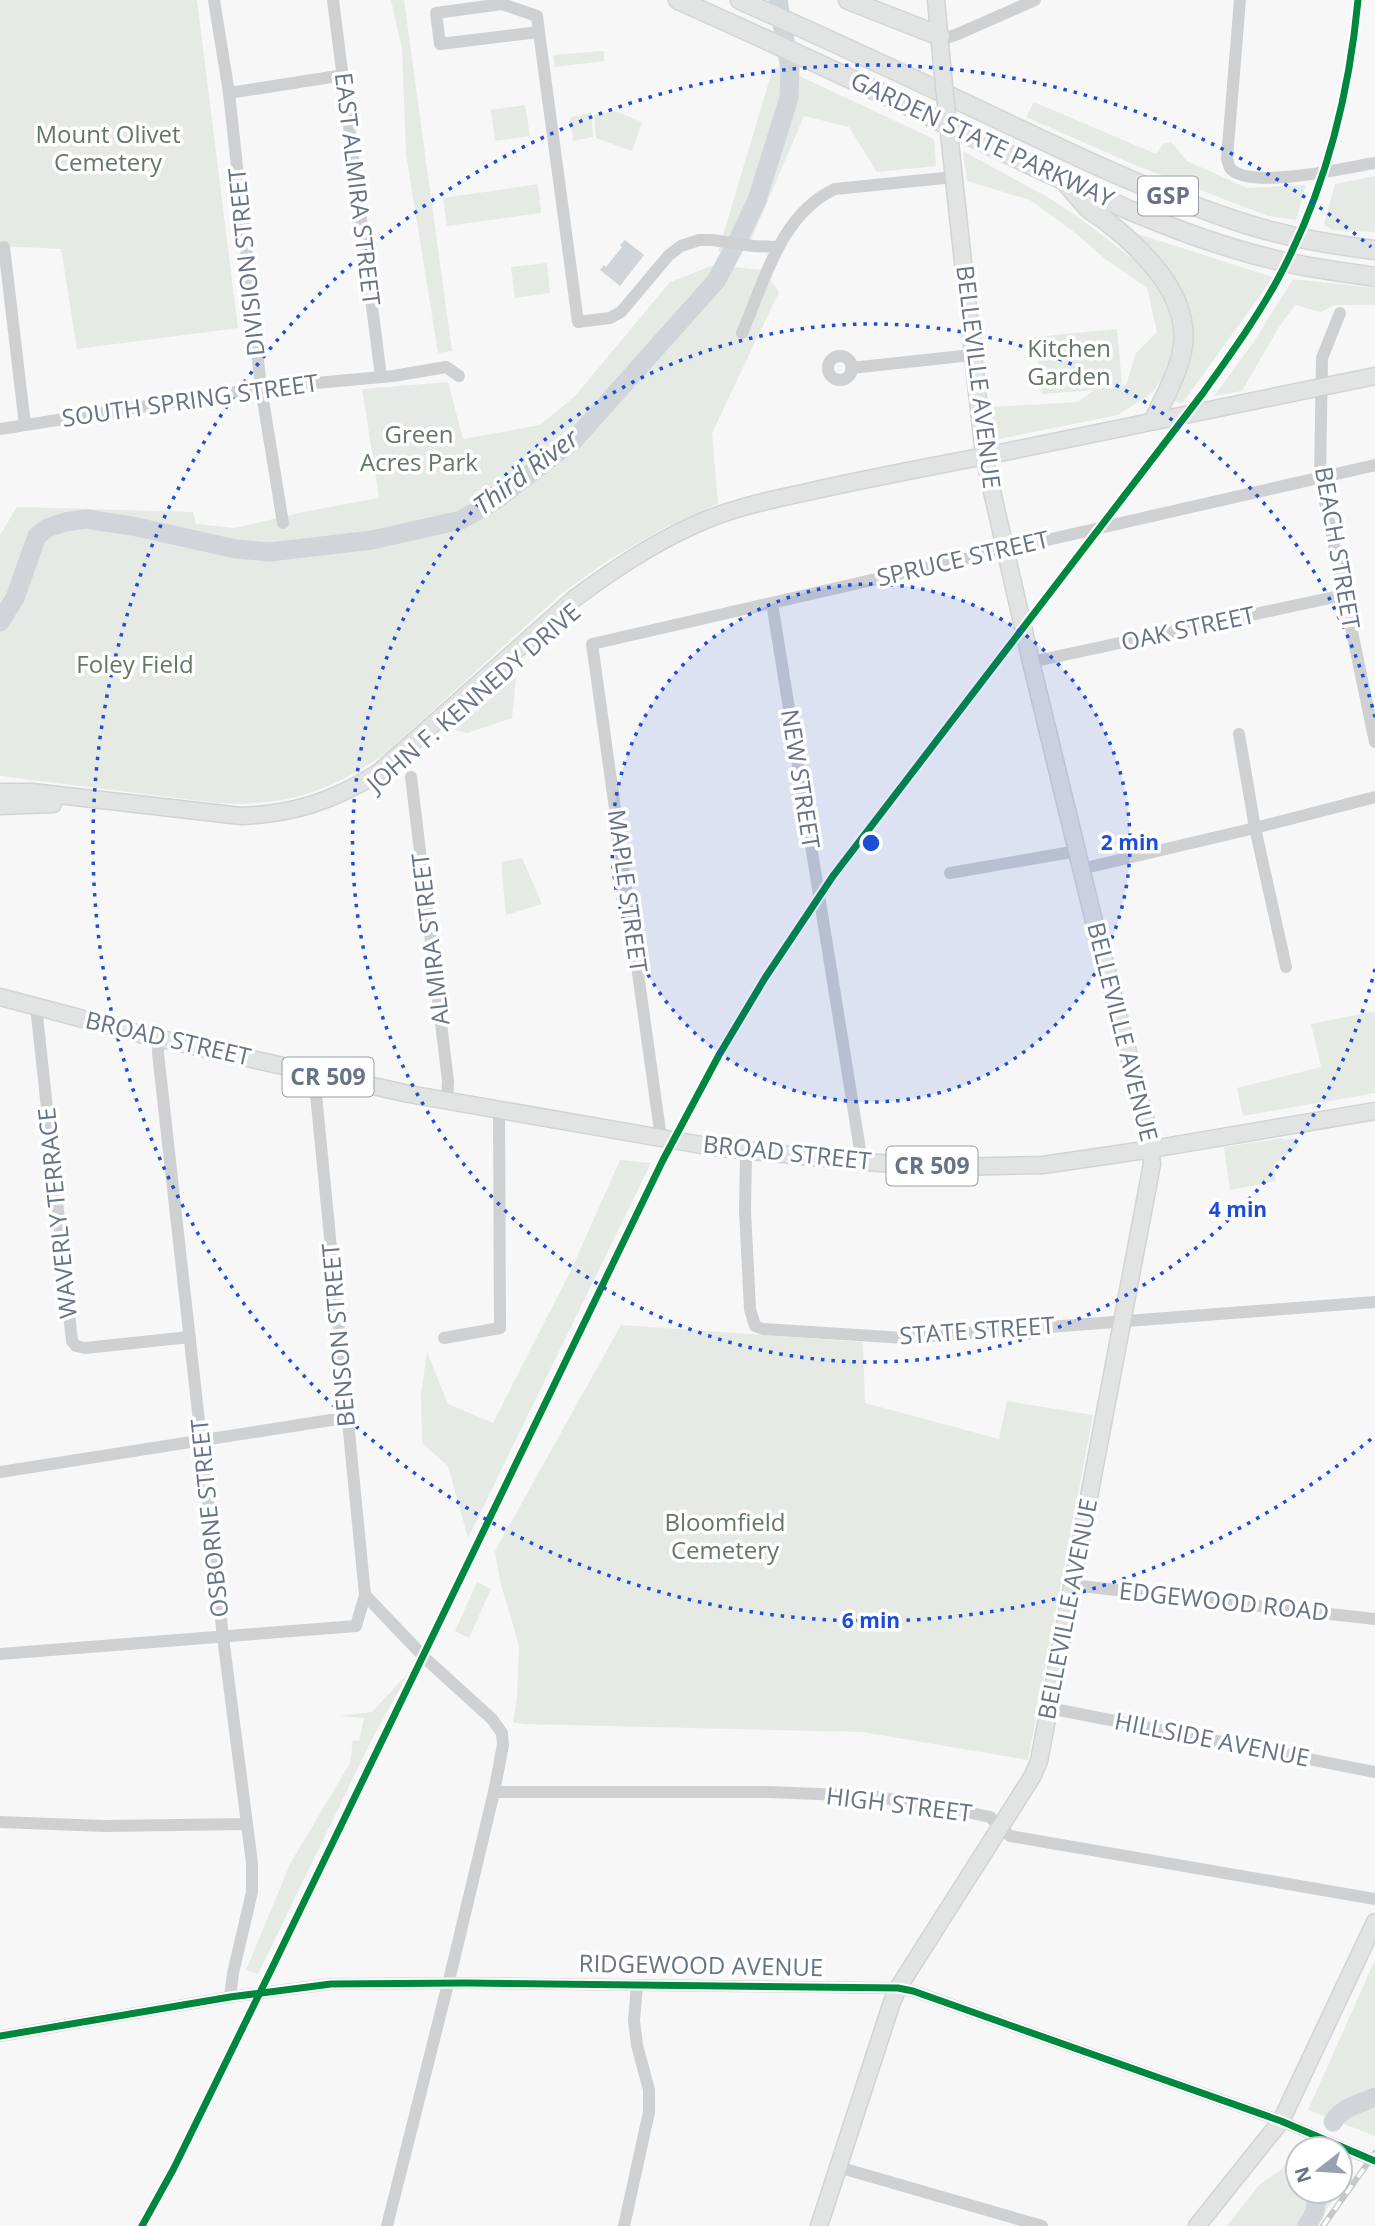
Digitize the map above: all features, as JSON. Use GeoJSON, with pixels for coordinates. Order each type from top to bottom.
{"type":"FeatureCollection","features":[{"type":"Feature","properties":{"kind":"highway","name":"GARDEN STATE PARKWAY"},"geometry":{"type":"LineString","coordinates":[[678,0],[807,58],[1065,181],[1161,222],[1275,260],[1375,277]]}},
{"type":"Feature","properties":{"kind":"highway","name":"GARDEN STATE PARKWAY"},"geometry":{"type":"LineString","coordinates":[[740,0],[1173,198],[1227,218],[1286,234],[1375,250]]}},
{"type":"Feature","properties":{"kind":"highway"},"geometry":{"type":"LineString","coordinates":[[854,2],[887,0]]}},
{"type":"Feature","properties":{"kind":"highway"},"geometry":{"type":"LineString","coordinates":[[854,2],[940,36]]}},
{"type":"Feature","properties":{"kind":"highway"},"geometry":{"type":"LineString","coordinates":[[1065,181],[1089,209],[1120,232],[1150,262],[1169,287],[1178,306],[1184,326],[1183,346],[1177,368],[1154,421]]}},
{"type":"Feature","properties":{"kind":"main road","name":"BELLEVILLE AVENUE"},"geometry":{"type":"LineString","coordinates":[[820,2226],[898,1988],[1032,1777],[1039,1761],[1152,1164],[1149,1129],[1081,869],[984,456],[936,0]]}},
{"type":"Feature","properties":{"kind":"main road","name":"JOHN F. KENNEDY DRIVE"},"geometry":{"type":"LineString","coordinates":[[0,792],[32,792],[241,816],[310,807],[378,773],[575,598],[631,559],[691,526],[725,512],[764,500],[883,474],[1375,376]]}},
{"type":"Feature","properties":{"kind":"main road","name":"JOHN F. KENNEDY DRIVE"},"geometry":{"type":"LineString","coordinates":[[0,800],[73,804],[240,826],[309,818],[338,807],[383,781],[581,606],[609,585],[664,551],[695,536],[803,493]]}},
{"type":"Feature","properties":{"kind":"main road"},"geometry":{"type":"LineString","coordinates":[[0,783],[65,790],[115,802]]}},
{"type":"Feature","properties":{"kind":"main road"},"geometry":{"type":"LineString","coordinates":[[0,807],[73,804]]}},
{"type":"Feature","properties":{"kind":"main road","name":"BROAD STREET"},"geometry":{"type":"LineString","coordinates":[[0,997],[159,1038],[447,1101],[746,1152],[862,1162],[951,1167],[1043,1165],[1375,1111]]}},
{"type":"Feature","properties":{"kind":"main road"},"geometry":{"type":"LineString","coordinates":[[1197,2226],[1281,2121],[1375,1922]]}},
{"type":"Feature","properties":{"kind":"street","name":"DIVISION STREET"},"geometry":{"type":"LineString","coordinates":[[214,0],[229,93],[261,388],[283,523]]}},
{"type":"Feature","properties":{"kind":"street","name":"EAST ALMIRA STREET"},"geometry":{"type":"LineString","coordinates":[[333,0],[381,377]]}},
{"type":"Feature","properties":{"kind":"street"},"geometry":{"type":"LineString","coordinates":[[940,36],[958,34],[1035,0]]}},
{"type":"Feature","properties":{"kind":"street"},"geometry":{"type":"LineString","coordinates":[[1240,0],[1227,158],[1230,167],[1237,173],[1287,178],[1375,163]]}},
{"type":"Feature","properties":{"kind":"street"},"geometry":{"type":"LineString","coordinates":[[539,32],[440,44],[436,13],[502,4],[537,16],[578,322],[610,318],[621,312],[669,255],[681,246],[699,240],[712,240],[779,247]]}},
{"type":"Feature","properties":{"kind":"street"},"geometry":{"type":"LineString","coordinates":[[229,93],[344,75]]}},
{"type":"Feature","properties":{"kind":"street"},"geometry":{"type":"LineString","coordinates":[[742,333],[779,247],[809,205],[822,195],[835,189],[954,177]]}},
{"type":"Feature","properties":{"kind":"street"},"geometry":{"type":"LineString","coordinates":[[4,247],[25,425]]}},
{"type":"Feature","properties":{"kind":"street","name":"BEACH STREET"},"geometry":{"type":"LineString","coordinates":[[1340,313],[1322,358],[1320,478],[1375,742]]}},
{"type":"Feature","properties":{"kind":"street"},"geometry":{"type":"LineString","coordinates":[[851,368],[972,355]]}},
{"type":"Feature","properties":{"kind":"street","name":"SOUTH SPRING STREET"},"geometry":{"type":"LineString","coordinates":[[0,429],[261,388],[381,377],[446,367],[459,376]]}},
{"type":"Feature","properties":{"kind":"street","name":"SPRUCE STREET"},"geometry":{"type":"LineString","coordinates":[[593,644],[1375,465]]}},
{"type":"Feature","properties":{"kind":"street","name":"OAK STREET"},"geometry":{"type":"LineString","coordinates":[[1031,662],[1345,595]]}},
{"type":"Feature","properties":{"kind":"street","name":"NEW STREET"},"geometry":{"type":"LineString","coordinates":[[772,603],[862,1162]]}},
{"type":"Feature","properties":{"kind":"street","name":"MAPLE STREET"},"geometry":{"type":"LineString","coordinates":[[593,644],[661,1139]]}},
{"type":"Feature","properties":{"kind":"street"},"geometry":{"type":"LineString","coordinates":[[1239,734],[1255,828],[1286,967]]}},
{"type":"Feature","properties":{"kind":"street","name":"ALMIRA STREET"},"geometry":{"type":"LineString","coordinates":[[411,777],[449,1088],[447,1101]]}},
{"type":"Feature","properties":{"kind":"street"},"geometry":{"type":"LineString","coordinates":[[1081,869],[1375,797]]}},
{"type":"Feature","properties":{"kind":"street"},"geometry":{"type":"LineString","coordinates":[[950,873],[1077,851]]}},
{"type":"Feature","properties":{"kind":"street","name":"WAVERLY TERRACE"},"geometry":{"type":"LineString","coordinates":[[36,1006],[72,1341],[76,1346],[85,1348],[190,1337]]}},
{"type":"Feature","properties":{"kind":"street","name":"OSBORNE STREET"},"geometry":{"type":"LineString","coordinates":[[159,1038],[158,1053],[223,1637],[252,1863],[252,1892],[233,1973],[236,1996]]}},
{"type":"Feature","properties":{"kind":"street","name":"BENSON STREET"},"geometry":{"type":"LineString","coordinates":[[314,1074],[365,1595]]}},
{"type":"Feature","properties":{"kind":"street"},"geometry":{"type":"LineString","coordinates":[[444,1338],[500,1328],[499,1110]]}},
{"type":"Feature","properties":{"kind":"street","name":"STATE STREET"},"geometry":{"type":"LineString","coordinates":[[746,1152],[745,1211],[750,1310],[755,1326],[763,1329],[905,1338],[1375,1302]]}},
{"type":"Feature","properties":{"kind":"street"},"geometry":{"type":"LineString","coordinates":[[0,1472],[331,1420],[346,1420]]}},
{"type":"Feature","properties":{"kind":"street","name":"EDGEWOOD ROAD"},"geometry":{"type":"LineString","coordinates":[[1072,1585],[1375,1619]]}},
{"type":"Feature","properties":{"kind":"street"},"geometry":{"type":"LineString","coordinates":[[0,1654],[356,1626],[365,1595]]}},
{"type":"Feature","properties":{"kind":"street"},"geometry":{"type":"LineString","coordinates":[[365,1595],[427,1660],[492,1719],[502,1733],[503,1745],[448,1983],[387,2226]]}},
{"type":"Feature","properties":{"kind":"street","name":"HILLSIDE AVENUE"},"geometry":{"type":"LineString","coordinates":[[1049,1708],[1375,1772]]}},
{"type":"Feature","properties":{"kind":"street","name":"HIGH STREET"},"geometry":{"type":"LineString","coordinates":[[494,1792],[768,1792],[868,1796],[934,1805],[990,1817],[1010,1836],[1375,1899]]}},
{"type":"Feature","properties":{"kind":"street"},"geometry":{"type":"LineString","coordinates":[[0,1822],[104,1826],[247,1824]]}},
{"type":"Feature","properties":{"kind":"street","name":"RIDGEWOOD AVENUE"},"geometry":{"type":"LineString","coordinates":[[0,2036],[236,1996],[331,1984],[898,1988],[1281,2121],[1375,2161]]}},
{"type":"Feature","properties":{"kind":"street"},"geometry":{"type":"LineString","coordinates":[[624,2226],[649,2112],[649,2090],[637,2045],[634,2021],[637,1985]]}},
{"type":"Feature","properties":{"kind":"street"},"geometry":{"type":"LineString","coordinates":[[838,2167],[1042,2226]]}},
{"type":"Feature","properties":{"kind":"green space","name":"Mount Olivet Cemetery"},"geometry":{"type":"Polygon","coordinates":[[[0,0],[197,0],[238,328],[77,349],[61,249],[0,246],[0,0]]]}},
{"type":"Feature","properties":{"kind":"green space"},"geometry":{"type":"Polygon","coordinates":[[[391,0],[404,0],[452,351],[438,353],[406,154],[402,49],[391,0]]]}},
{"type":"Feature","properties":{"kind":"green space"},"geometry":{"type":"Polygon","coordinates":[[[604,51],[604,61],[555,67],[553,55],[604,51]]]}},
{"type":"Feature","properties":{"kind":"green space"},"geometry":{"type":"Polygon","coordinates":[[[778,66],[934,139],[936,166],[877,172],[849,127],[804,116],[752,238],[740,252],[718,252],[772,71],[778,66]]]}},
{"type":"Feature","properties":{"kind":"green space"},"geometry":{"type":"Polygon","coordinates":[[[1034,102],[1156,154],[1163,144],[1171,142],[1187,161],[1247,188],[1306,185],[1296,220],[1268,216],[1135,165],[1026,117],[1034,102]]]}},
{"type":"Feature","properties":{"kind":"green space"},"geometry":{"type":"Polygon","coordinates":[[[525,105],[530,136],[495,141],[491,110],[525,105]]]}},
{"type":"Feature","properties":{"kind":"green space"},"geometry":{"type":"Polygon","coordinates":[[[615,111],[642,122],[632,151],[596,138],[594,115],[615,111]]]}},
{"type":"Feature","properties":{"kind":"green space"},"geometry":{"type":"Polygon","coordinates":[[[591,113],[593,137],[573,141],[570,117],[591,113]]]}},
{"type":"Feature","properties":{"kind":"green space","name":"Kitchen Garden"},"geometry":{"type":"Polygon","coordinates":[[[963,151],[1051,199],[1089,225],[1138,263],[1168,299],[1176,331],[1172,364],[1152,393],[1118,415],[994,440],[992,407],[1078,402],[1094,390],[1042,394],[1035,337],[1117,329],[1122,383],[1103,388],[1126,385],[1136,353],[1157,332],[1147,288],[1030,200],[967,181],[963,151]]]}},
{"type":"Feature","properties":{"kind":"green space"},"geometry":{"type":"Polygon","coordinates":[[[1375,176],[1375,232],[1332,230],[1324,224],[1335,184],[1375,176]]]}},
{"type":"Feature","properties":{"kind":"green space"},"geometry":{"type":"Polygon","coordinates":[[[538,184],[541,213],[447,226],[443,198],[538,184]]]}},
{"type":"Feature","properties":{"kind":"green space"},"geometry":{"type":"Polygon","coordinates":[[[1141,235],[1273,277],[1182,404],[1171,399],[1189,325],[1133,238],[1141,235]]]}},
{"type":"Feature","properties":{"kind":"green space"},"geometry":{"type":"Polygon","coordinates":[[[547,263],[550,293],[515,298],[511,267],[547,263]]]}},
{"type":"Feature","properties":{"kind":"green space","name":"Foley Field"},"geometry":{"type":"Polygon","coordinates":[[[714,265],[763,270],[779,292],[712,433],[718,504],[660,530],[607,561],[562,593],[386,753],[345,778],[306,794],[241,804],[0,776],[0,535],[17,507],[193,512],[196,524],[235,528],[379,498],[362,389],[448,382],[463,439],[540,425],[575,396],[670,282],[714,265]]]}},
{"type":"Feature","properties":{"kind":"green space"},"geometry":{"type":"Polygon","coordinates":[[[1293,279],[1375,288],[1375,305],[1335,305],[1321,312],[1295,305],[1242,391],[1214,396],[1253,343],[1293,279]]]}},
{"type":"Feature","properties":{"kind":"green space"},"geometry":{"type":"Polygon","coordinates":[[[516,677],[512,718],[467,733],[454,730],[516,677]]]}},
{"type":"Feature","properties":{"kind":"green space"},"geometry":{"type":"Polygon","coordinates":[[[522,858],[542,904],[506,915],[501,862],[522,858]]]}},
{"type":"Feature","properties":{"kind":"green space"},"geometry":{"type":"Polygon","coordinates":[[[1375,1011],[1375,1093],[1243,1116],[1237,1088],[1321,1067],[1311,1024],[1375,1011]]]}},
{"type":"Feature","properties":{"kind":"green space"},"geometry":{"type":"Polygon","coordinates":[[[1294,1138],[1297,1147],[1273,1165],[1276,1181],[1230,1190],[1224,1147],[1294,1138]]]}},
{"type":"Feature","properties":{"kind":"green space"},"geometry":{"type":"Polygon","coordinates":[[[620,1160],[651,1163],[468,1538],[448,1466],[422,1443],[421,1393],[427,1352],[448,1404],[493,1423],[572,1268],[620,1160]]]}},
{"type":"Feature","properties":{"kind":"green space","name":"Bloomfield Cemetery"},"geometry":{"type":"Polygon","coordinates":[[[621,1325],[863,1342],[865,1403],[999,1439],[1007,1401],[1093,1415],[1028,1760],[862,1732],[513,1722],[519,1646],[500,1581],[495,1551],[621,1325]]]}},
{"type":"Feature","properties":{"kind":"green space"},"geometry":{"type":"Polygon","coordinates":[[[477,1582],[491,1589],[469,1638],[455,1631],[477,1582]]]}},
{"type":"Feature","properties":{"kind":"green space"},"geometry":{"type":"Polygon","coordinates":[[[409,1672],[373,1737],[258,1974],[246,1970],[290,1864],[350,1763],[353,1740],[359,1741],[364,1718],[339,1716],[372,1712],[409,1672]]]}},
{"type":"Feature","properties":{"kind":"green space"},"geometry":{"type":"Polygon","coordinates":[[[1375,1960],[1375,2136],[1308,2110],[1375,1960]]]}},
{"type":"Feature","properties":{"kind":"green space"},"geometry":{"type":"Polygon","coordinates":[[[1284,2166],[1284,2205],[1329,2205],[1315,2226],[1227,2226],[1259,2185],[1284,2166]]]}},
{"type":"Feature","properties":{"kind":"shaded area"},"geometry":{"type":"Polygon","coordinates":[[[625,240],[644,255],[620,286],[600,270],[604,265],[606,267],[625,240]]]}},
{"type":"Feature","properties":{"kind":"waterway","name":"Third River"},"geometry":{"type":"LineString","coordinates":[[0,622],[15,598],[37,536],[47,528],[65,522],[86,519],[132,526],[236,549],[270,552],[372,540],[461,520],[496,500],[575,439],[716,281],[757,200],[789,98],[790,69],[778,0]]}},
{"type":"Feature","properties":{"kind":"waterway"},"geometry":{"type":"LineString","coordinates":[[1333,2122],[1346,2109],[1375,2097]]}},
{"type":"Feature","properties":{"kind":"waterway"},"geometry":{"type":"LineString","coordinates":[[1307,2226],[1316,2205]]}},
{"type":"Feature","properties":{"kind":"railway"},"geometry":{"type":"LineString","coordinates":[[1323,2226],[1375,2153]]}},
{"type":"Feature","properties":{"kind":"cycle path"},"geometry":{"type":"LineString","coordinates":[[142,2226],[174,2168],[273,1966],[663,1160],[719,1055],[765,978],[833,876],[1203,393],[1279,277],[1309,211],[1332,142],[1348,72],[1358,0]]}},
{"type":"Feature","properties":{"kind":"cycle path"},"geometry":{"type":"LineString","coordinates":[[0,2036],[230,1997],[331,1984],[898,1988],[1281,2121],[1375,2161]]}},
{"type":"Feature","properties":{"kind":"park label","name":"Green Acres Park"},"geometry":{"type":"Point","coordinates":[419,449]}}]}
